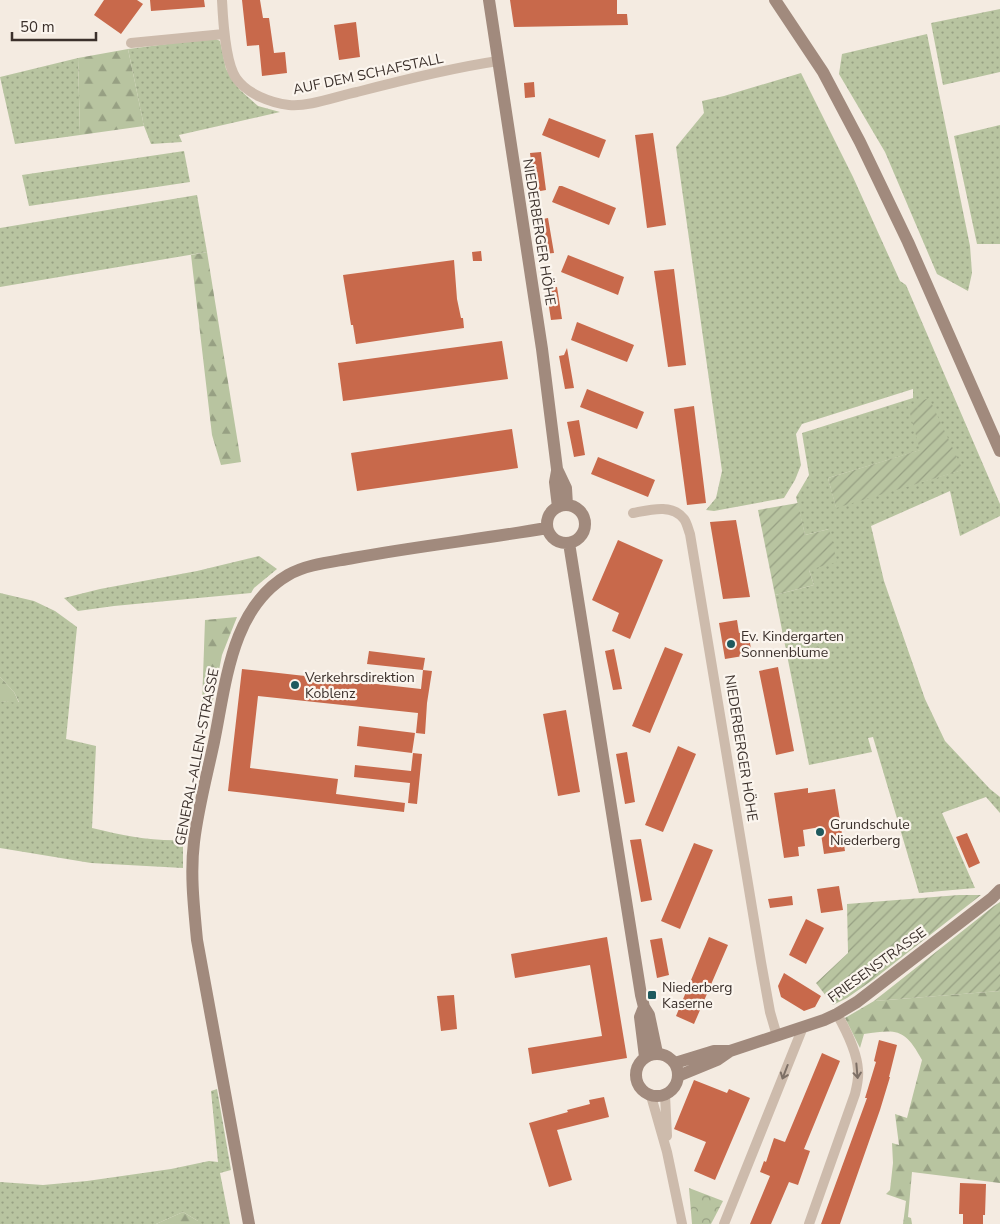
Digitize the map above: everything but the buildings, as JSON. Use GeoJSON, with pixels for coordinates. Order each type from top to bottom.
{"type":"FeatureCollection","features":[{"type":"Feature","properties":{"kind":"street","name":"AUF DEM SCHAFSTALL"},"geometry":{"type":"LineString","coordinates":[[222,0],[224,34],[228,56],[236,78],[254,94],[271,101],[291,105],[312,102],[409,79],[498,61]]}},
{"type":"Feature","properties":{"kind":"street","name":"NIEDERBERGER HÖHE"},"geometry":{"type":"LineString","coordinates":[[489,0],[542,349],[557,468],[566,488],[562,506]]}},
{"type":"Feature","properties":{"kind":"street"},"geometry":{"type":"LineString","coordinates":[[775,0],[824,72],[860,142],[908,242],[1000,451]]}},
{"type":"Feature","properties":{"kind":"street"},"geometry":{"type":"LineString","coordinates":[[131,43],[224,34]]}},
{"type":"Feature","properties":{"kind":"street"},"geometry":{"type":"LineString","coordinates":[[562,506],[577,509],[585,523],[579,538],[569,543],[557,541],[551,535],[548,528],[549,516],[562,506]]}},
{"type":"Feature","properties":{"kind":"street","name":"NIEDERBERGER HÖHE"},"geometry":{"type":"LineString","coordinates":[[634,513],[662,508],[678,513],[684,519],[690,534],[761,962],[770,1012],[777,1036]]}},
{"type":"Feature","properties":{"kind":"street","name":"GENERAL-ALLEN-STRASSE"},"geometry":{"type":"LineString","coordinates":[[248,1224],[197,940],[192,871],[193,842],[203,792],[230,661],[241,632],[256,604],[268,590],[289,574],[304,568],[382,553],[548,528]]}},
{"type":"Feature","properties":{"kind":"street"},"geometry":{"type":"LineString","coordinates":[[569,543],[644,1007],[649,1015],[651,1055]]}},
{"type":"Feature","properties":{"kind":"street","name":"FRIESENSTRASSE"},"geometry":{"type":"LineString","coordinates":[[678,1076],[717,1060],[730,1051],[837,1014],[865,996],[1000,890]]}},
{"type":"Feature","properties":{"kind":"street"},"geometry":{"type":"LineString","coordinates":[[809,1224],[858,1082],[858,1069],[853,1051],[837,1014]]}},
{"type":"Feature","properties":{"kind":"street"},"geometry":{"type":"LineString","coordinates":[[724,1224],[803,1027]]}},
{"type":"Feature","properties":{"kind":"street","name":"FRIESENSTRASSE"},"geometry":{"type":"LineString","coordinates":[[675,1063],[714,1051],[730,1051]]}},
{"type":"Feature","properties":{"kind":"street"},"geometry":{"type":"LineString","coordinates":[[651,1055],[666,1055],[675,1063],[678,1076],[674,1088],[665,1095],[651,1096],[641,1090],[635,1078],[637,1067],[651,1055]]}},
{"type":"Feature","properties":{"kind":"street"},"geometry":{"type":"LineString","coordinates":[[665,1095],[667,1152]]}},
{"type":"Feature","properties":{"kind":"street"},"geometry":{"type":"LineString","coordinates":[[651,1096],[667,1152],[682,1224]]}},
{"type":"Feature","properties":{"kind":"green space"},"geometry":{"type":"Polygon","coordinates":[[[1000,9],[1000,72],[943,85],[931,23],[1000,9]]]}},
{"type":"Feature","properties":{"kind":"green space"},"geometry":{"type":"Polygon","coordinates":[[[927,34],[970,246],[972,273],[968,291],[937,274],[885,152],[839,74],[842,54],[927,34]]]}},
{"type":"Feature","properties":{"kind":"green space"},"geometry":{"type":"Polygon","coordinates":[[[214,38],[220,41],[226,69],[240,90],[258,106],[280,112],[179,135],[182,142],[151,144],[144,126],[128,49],[214,38]]]}},
{"type":"Feature","properties":{"kind":"green space"},"geometry":{"type":"Polygon","coordinates":[[[128,49],[144,126],[80,135],[78,58],[128,49]]]}},
{"type":"Feature","properties":{"kind":"green space"},"geometry":{"type":"Polygon","coordinates":[[[78,58],[80,135],[15,144],[0,77],[78,58]]]}},
{"type":"Feature","properties":{"kind":"green space"},"geometry":{"type":"Polygon","coordinates":[[[801,73],[853,177],[900,281],[906,285],[1000,504],[1000,516],[960,536],[950,491],[871,526],[884,581],[925,699],[945,741],[990,789],[1000,797],[1000,813],[986,797],[942,813],[975,888],[919,893],[873,737],[868,738],[872,752],[809,765],[775,595],[814,585],[809,570],[829,529],[805,535],[796,497],[809,475],[802,433],[913,398],[913,389],[802,424],[796,434],[801,465],[795,480],[784,498],[714,511],[706,510],[716,498],[722,471],[676,147],[704,113],[702,101],[801,73]],[[921,450],[828,478],[836,507],[962,470],[921,450]]]}},
{"type":"Feature","properties":{"kind":"green space"},"geometry":{"type":"Polygon","coordinates":[[[1000,125],[1000,244],[977,244],[954,136],[1000,125]]]}},
{"type":"Feature","properties":{"kind":"green space"},"geometry":{"type":"Polygon","coordinates":[[[184,151],[190,182],[29,206],[22,175],[184,151]]]}},
{"type":"Feature","properties":{"kind":"green space"},"geometry":{"type":"Polygon","coordinates":[[[197,195],[207,252],[0,287],[0,228],[197,195]]]}},
{"type":"Feature","properties":{"kind":"green space"},"geometry":{"type":"Polygon","coordinates":[[[207,252],[241,462],[221,465],[212,435],[191,255],[207,252]]]}},
{"type":"Feature","properties":{"kind":"green space"},"geometry":{"type":"Polygon","coordinates":[[[929,398],[963,470],[836,508],[828,478],[920,450],[908,406],[929,398]]]}},
{"type":"Feature","properties":{"kind":"green space"},"geometry":{"type":"Polygon","coordinates":[[[798,503],[805,535],[829,529],[837,562],[809,570],[814,585],[775,595],[758,510],[798,503]]]}},
{"type":"Feature","properties":{"kind":"green space"},"geometry":{"type":"Polygon","coordinates":[[[259,556],[277,569],[254,588],[251,593],[78,611],[64,598],[100,589],[197,571],[259,556]]]}},
{"type":"Feature","properties":{"kind":"green space"},"geometry":{"type":"Polygon","coordinates":[[[0,593],[34,601],[55,611],[77,627],[66,739],[96,746],[92,828],[159,840],[183,840],[183,868],[91,863],[0,848],[0,701],[19,702],[14,692],[0,677],[0,593]]]}},
{"type":"Feature","properties":{"kind":"green space"},"geometry":{"type":"Polygon","coordinates":[[[237,617],[222,655],[213,700],[209,705],[202,705],[205,620],[237,617]]]}},
{"type":"Feature","properties":{"kind":"green space"},"geometry":{"type":"Polygon","coordinates":[[[0,677],[14,692],[19,703],[0,701],[0,677]]]}},
{"type":"Feature","properties":{"kind":"green space"},"geometry":{"type":"Polygon","coordinates":[[[981,895],[847,998],[833,1005],[816,983],[848,953],[847,904],[981,895]]]}},
{"type":"Feature","properties":{"kind":"green space"},"geometry":{"type":"Polygon","coordinates":[[[1000,902],[1000,991],[874,1001],[994,906],[1000,902]]]}},
{"type":"Feature","properties":{"kind":"green space"},"geometry":{"type":"Polygon","coordinates":[[[1000,991],[1000,1183],[912,1172],[908,1217],[911,1218],[912,1224],[903,1224],[906,1201],[886,1194],[890,1190],[893,1163],[892,1143],[899,1145],[895,1114],[907,1118],[922,1060],[911,1042],[893,1032],[864,1034],[860,1048],[845,1018],[874,1001],[1000,991]]]}},
{"type":"Feature","properties":{"kind":"green space"},"geometry":{"type":"Polygon","coordinates":[[[217,1089],[231,1170],[220,1173],[230,1224],[198,1224],[198,1221],[183,1212],[156,1224],[0,1224],[0,1182],[43,1185],[87,1181],[171,1169],[209,1161],[218,1162],[211,1091],[217,1089]]]}},
{"type":"Feature","properties":{"kind":"green space"},"geometry":{"type":"Polygon","coordinates":[[[689,1188],[723,1201],[711,1224],[692,1224],[689,1188]]]}},
{"type":"Feature","properties":{"kind":"green space"},"geometry":{"type":"Polygon","coordinates":[[[183,1212],[198,1221],[198,1224],[156,1224],[183,1212]]]}},
{"type":"Feature","properties":{"kind":"place","name":"Ev. Kindergarten Sonnenblume"},"geometry":{"type":"Point","coordinates":[731,644]}},
{"type":"Feature","properties":{"kind":"place","name":"Verkehrsdirektion Koblenz"},"geometry":{"type":"Point","coordinates":[295,685]}},
{"type":"Feature","properties":{"kind":"place","name":"Grundschule Niederberg"},"geometry":{"type":"Point","coordinates":[820,832]}},
{"type":"Feature","properties":{"kind":"place","name":"Niederberg Kaserne"},"geometry":{"type":"Point","coordinates":[652,995]}}]}
